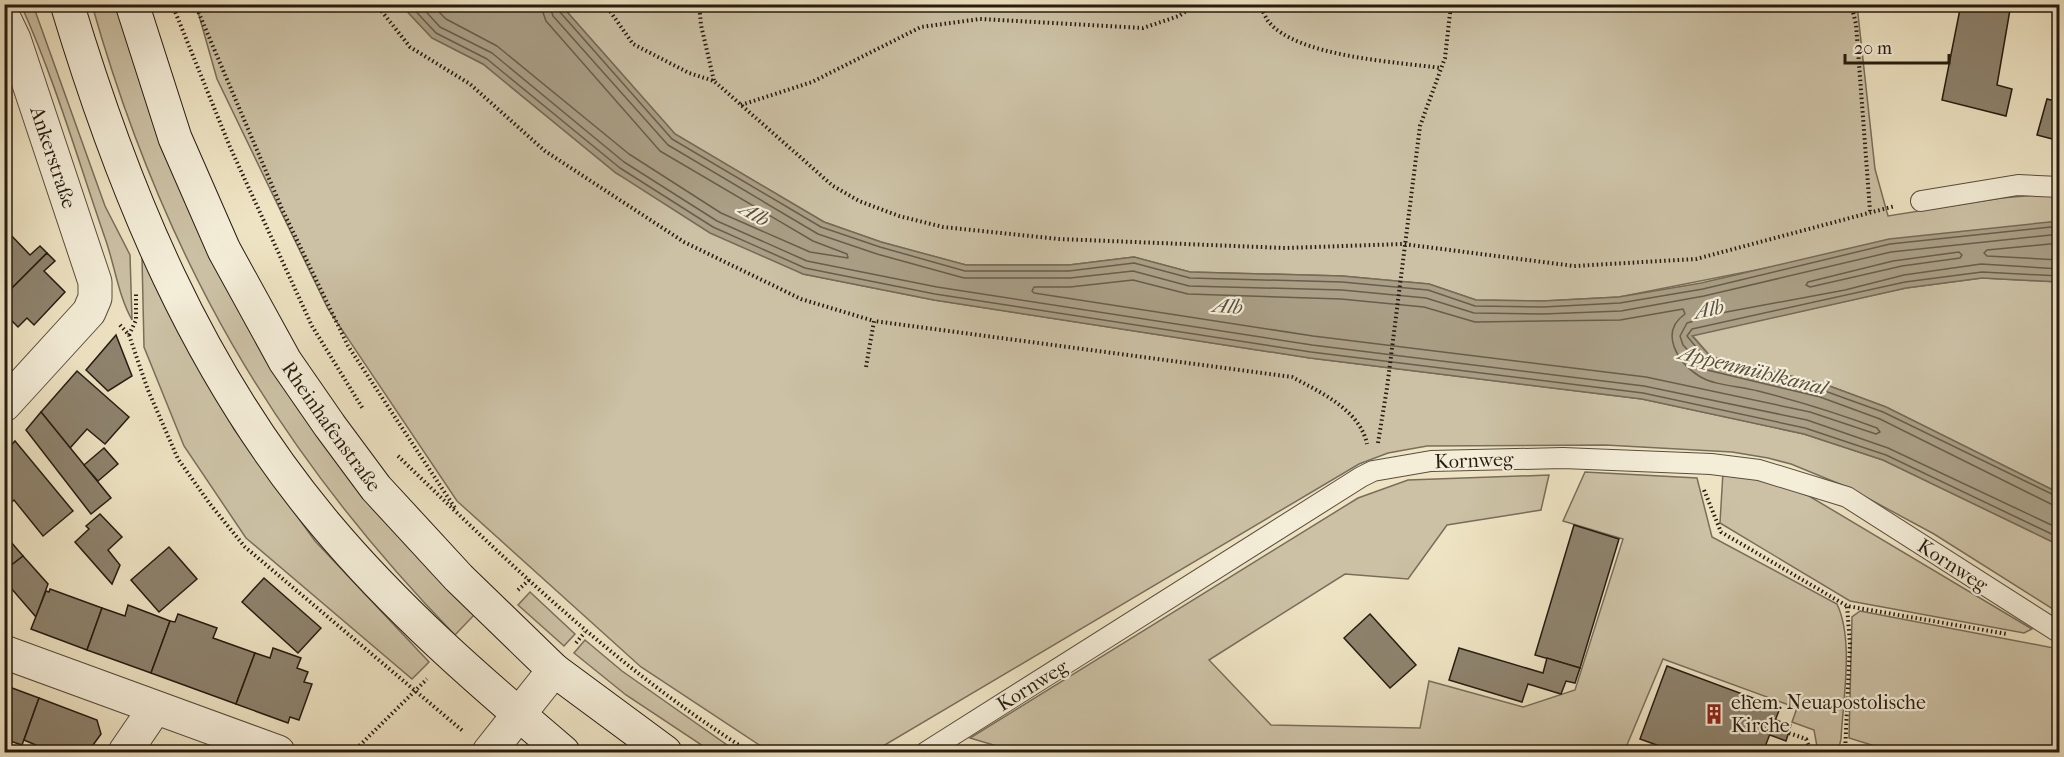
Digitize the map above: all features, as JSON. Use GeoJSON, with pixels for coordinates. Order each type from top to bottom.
{"type":"FeatureCollection","features":[{"type":"Feature","properties":{"kind":"main road"},"geometry":{"type":"LineString","coordinates":[[68,4],[122,171],[170,283],[242,410],[325,524],[390,596],[438,644],[564,753]]}},
{"type":"Feature","properties":{"kind":"main road","name":"Rheinhafenstraße"},"geometry":{"type":"LineString","coordinates":[[132,4],[175,138],[224,250],[285,362],[376,488],[459,578],[554,670],[665,753]]}},
{"type":"Feature","properties":{"kind":"main road","name":"Ankerstraße"},"geometry":{"type":"LineString","coordinates":[[4,18],[14,39],[95,282],[95,298],[89,312],[4,405]]}},
{"type":"Feature","properties":{"kind":"main road"},"geometry":{"type":"LineString","coordinates":[[4,652],[278,753]]}},
{"type":"Feature","properties":{"kind":"main road"},"geometry":{"type":"LineString","coordinates":[[480,746],[519,714],[554,670]]}},
{"type":"Feature","properties":{"kind":"main road"},"geometry":{"type":"LineString","coordinates":[[125,753],[155,708]]}},
{"type":"Feature","properties":{"kind":"lane"},"geometry":{"type":"LineString","coordinates":[[1921,201],[2018,185],[2060,187]]}},
{"type":"Feature","properties":{"kind":"lane","name":"Kornweg"},"geometry":{"type":"LineString","coordinates":[[926,753],[1373,471],[1431,460],[1563,458],[1711,464],[1759,470],[1847,497],[2058,632]]}},
{"type":"Feature","properties":{"kind":"path"},"geometry":{"type":"LineString","coordinates":[[172,4],[230,147],[312,326],[365,412]]}},
{"type":"Feature","properties":{"kind":"path"},"geometry":{"type":"LineString","coordinates":[[195,4],[282,208],[348,346],[460,516]]}},
{"type":"Feature","properties":{"kind":"path"},"geometry":{"type":"LineString","coordinates":[[376,4],[410,47],[470,84],[545,151],[684,242],[801,299],[874,321],[1292,377],[1334,399],[1364,432],[1373,471]]}},
{"type":"Feature","properties":{"kind":"path"},"geometry":{"type":"LineString","coordinates":[[605,4],[633,44],[689,73],[714,81],[833,186],[859,201],[899,216],[943,227],[1059,238],[1285,248],[1403,244],[1574,266],[1696,259],[1870,211],[1921,201]]}},
{"type":"Feature","properties":{"kind":"path"},"geometry":{"type":"LineString","coordinates":[[699,4],[701,25],[714,81]]}},
{"type":"Feature","properties":{"kind":"path"},"geometry":{"type":"LineString","coordinates":[[740,105],[812,82],[921,27],[980,19],[1143,28],[1179,16],[1196,4]]}},
{"type":"Feature","properties":{"kind":"path"},"geometry":{"type":"LineString","coordinates":[[1259,4],[1269,22],[1309,45],[1328,52],[1441,68]]}},
{"type":"Feature","properties":{"kind":"path"},"geometry":{"type":"LineString","coordinates":[[1373,471],[1387,388],[1403,244],[1420,126],[1441,68],[1450,13],[1447,4]]}},
{"type":"Feature","properties":{"kind":"path"},"geometry":{"type":"LineString","coordinates":[[1851,4],[1856,24],[1870,211]]}},
{"type":"Feature","properties":{"kind":"path"},"geometry":{"type":"LineString","coordinates":[[866,367],[874,321]]}},
{"type":"Feature","properties":{"kind":"path"},"geometry":{"type":"LineString","coordinates":[[129,335],[148,390],[178,459],[245,547],[480,746]]}},
{"type":"Feature","properties":{"kind":"path"},"geometry":{"type":"LineString","coordinates":[[392,450],[585,632],[633,672],[750,753]]}},
{"type":"Feature","properties":{"kind":"path"},"geometry":{"type":"LineString","coordinates":[[1712,504],[1721,532],[1847,606],[2048,641],[2058,632]]}},
{"type":"Feature","properties":{"kind":"path"},"geometry":{"type":"LineString","coordinates":[[1845,753],[1850,644],[1847,606]]}},
{"type":"Feature","properties":{"kind":"path"},"geometry":{"type":"LineString","coordinates":[[353,753],[414,692]]}},
{"type":"Feature","properties":{"kind":"path"},"geometry":{"type":"LineString","coordinates":[[1789,733],[1806,739],[1810,751],[1803,753]]}},
{"type":"Feature","properties":{"kind":"shaded area"},"geometry":{"type":"Polygon","coordinates":[[[21,5],[33,5],[105,206],[130,255],[132,320],[123,301],[55,91],[21,5]]]}},
{"type":"Feature","properties":{"kind":"shaded area"},"geometry":{"type":"Polygon","coordinates":[[[92,5],[118,5],[209,248],[475,614],[455,635],[390,564],[331,493],[279,419],[232,344],[190,265],[153,183],[121,96],[92,5]]]}},
{"type":"Feature","properties":{"kind":"shaded area"},"geometry":{"type":"Polygon","coordinates":[[[196,5],[401,5],[432,38],[483,64],[616,173],[803,274],[934,300],[1310,358],[1642,399],[1804,434],[1883,460],[2059,545],[2059,613],[1934,534],[1847,487],[1791,464],[1732,452],[1605,445],[1427,446],[1388,453],[1359,464],[873,752],[770,752],[641,667],[457,501],[328,309],[217,79],[196,5]]]}},
{"type":"Feature","properties":{"kind":"shaded area"},"geometry":{"type":"Polygon","coordinates":[[[561,5],[1857,5],[1875,169],[1888,216],[2001,198],[2059,193],[2059,221],[1786,264],[1619,297],[1543,301],[1476,300],[1429,284],[1342,276],[1190,272],[1134,257],[1069,265],[966,265],[881,242],[824,222],[675,134],[561,5]]]}},
{"type":"Feature","properties":{"kind":"shaded area"},"geometry":{"type":"Polygon","coordinates":[[[142,257],[234,429],[315,541],[429,662],[412,679],[246,538],[184,446],[144,347],[142,257]]]}},
{"type":"Feature","properties":{"kind":"shaded area"},"geometry":{"type":"Polygon","coordinates":[[[1982,278],[2059,282],[2059,493],[1886,407],[1824,384],[1711,357],[1692,335],[1906,288],[1982,278]]]}},
{"type":"Feature","properties":{"kind":"shaded area"},"geometry":{"type":"Polygon","coordinates":[[[1585,472],[1697,478],[1712,537],[1837,604],[1842,618],[1846,652],[1841,739],[1838,752],[1818,752],[1814,730],[1792,722],[1797,708],[1663,659],[1624,752],[1017,752],[970,738],[1358,498],[1408,480],[1549,475],[1541,510],[1447,525],[1408,579],[1345,574],[1209,660],[1271,725],[1420,728],[1429,681],[1523,707],[1575,690],[1623,539],[1563,521],[1585,472]]]}},
{"type":"Feature","properties":{"kind":"shaded area"},"geometry":{"type":"Polygon","coordinates":[[[1723,472],[1765,479],[1809,496],[2032,629],[2024,633],[1850,601],[1720,523],[1723,472]]]}},
{"type":"Feature","properties":{"kind":"shaded area"},"geometry":{"type":"Polygon","coordinates":[[[530,592],[575,634],[564,646],[518,605],[530,592]]]}},
{"type":"Feature","properties":{"kind":"shaded area"},"geometry":{"type":"Polygon","coordinates":[[[1860,611],[2059,649],[2059,752],[1894,752],[1849,738],[1852,617],[1860,611]]]}},
{"type":"Feature","properties":{"kind":"shaded area"},"geometry":{"type":"Polygon","coordinates":[[[585,640],[622,671],[737,752],[712,752],[626,695],[574,653],[585,640]]]}},
{"type":"Feature","properties":{"kind":"water"},"geometry":{"type":"Polygon","coordinates":[[[401,5],[561,5],[675,134],[824,222],[881,242],[966,265],[1069,265],[1134,257],[1190,272],[1342,276],[1429,284],[1476,300],[1543,301],[1619,297],[1701,283],[1889,239],[2059,221],[2059,282],[1982,278],[1906,288],[1692,336],[1711,357],[1824,384],[1886,407],[2059,493],[2059,545],[1883,460],[1804,434],[1642,399],[1310,358],[934,300],[803,274],[710,233],[616,173],[483,64],[432,38],[401,5]]]}},
{"type":"Feature","properties":{"kind":"building"},"geometry":{"type":"Polygon","coordinates":[[[1961,4],[2011,4],[1997,85],[2012,89],[2006,116],[1942,100],[1961,4]]]}},
{"type":"Feature","properties":{"kind":"building"},"geometry":{"type":"Polygon","coordinates":[[[2047,99],[2060,102],[2060,141],[2037,135],[2047,99]]]}},
{"type":"Feature","properties":{"kind":"building"},"geometry":{"type":"Polygon","coordinates":[[[8,232],[30,255],[40,246],[47,253],[4,296],[4,236],[8,232]]]}},
{"type":"Feature","properties":{"kind":"building"},"geometry":{"type":"Polygon","coordinates":[[[47,253],[55,261],[44,271],[65,292],[34,325],[27,318],[18,327],[6,315],[10,311],[4,306],[4,296],[47,253]]]}},
{"type":"Feature","properties":{"kind":"building"},"geometry":{"type":"Polygon","coordinates":[[[116,335],[132,376],[108,391],[86,370],[116,335]]]}},
{"type":"Feature","properties":{"kind":"building"},"geometry":{"type":"Polygon","coordinates":[[[77,371],[129,417],[105,444],[87,429],[70,448],[41,412],[77,371]]]}},
{"type":"Feature","properties":{"kind":"building"},"geometry":{"type":"Polygon","coordinates":[[[41,412],[111,498],[91,514],[26,430],[41,412]]]}},
{"type":"Feature","properties":{"kind":"building"},"geometry":{"type":"Polygon","coordinates":[[[15,441],[73,511],[43,536],[14,500],[6,507],[4,504],[4,453],[15,441]]]}},
{"type":"Feature","properties":{"kind":"building"},"geometry":{"type":"Polygon","coordinates":[[[104,448],[118,464],[98,481],[84,465],[104,448]]]}},
{"type":"Feature","properties":{"kind":"building"},"geometry":{"type":"Polygon","coordinates":[[[100,514],[122,537],[108,550],[120,565],[112,584],[75,542],[89,529],[86,526],[100,514]]]}},
{"type":"Feature","properties":{"kind":"building"},"geometry":{"type":"Polygon","coordinates":[[[1574,525],[1619,539],[1580,668],[1535,655],[1574,525]]]}},
{"type":"Feature","properties":{"kind":"building"},"geometry":{"type":"Polygon","coordinates":[[[4,534],[23,556],[4,571],[4,534]]]}},
{"type":"Feature","properties":{"kind":"building"},"geometry":{"type":"Polygon","coordinates":[[[169,547],[197,579],[159,612],[131,580],[169,547]]]}},
{"type":"Feature","properties":{"kind":"building"},"geometry":{"type":"Polygon","coordinates":[[[23,556],[48,584],[36,617],[4,580],[4,571],[23,556]]]}},
{"type":"Feature","properties":{"kind":"building"},"geometry":{"type":"Polygon","coordinates":[[[264,578],[321,628],[298,653],[242,602],[264,578]]]}},
{"type":"Feature","properties":{"kind":"building"},"geometry":{"type":"Polygon","coordinates":[[[50,589],[102,608],[87,650],[31,629],[46,591],[49,592],[50,589]]]}},
{"type":"Feature","properties":{"kind":"building"},"geometry":{"type":"Polygon","coordinates":[[[128,605],[170,621],[151,673],[87,650],[102,608],[125,616],[128,605]]]}},
{"type":"Feature","properties":{"kind":"building"},"geometry":{"type":"Polygon","coordinates":[[[178,614],[217,628],[213,638],[255,653],[236,704],[151,673],[170,621],[175,622],[178,614]]]}},
{"type":"Feature","properties":{"kind":"building"},"geometry":{"type":"Polygon","coordinates":[[[1370,614],[1416,665],[1390,688],[1344,638],[1370,614]]]}},
{"type":"Feature","properties":{"kind":"building"},"geometry":{"type":"Polygon","coordinates":[[[273,648],[301,658],[297,668],[308,672],[304,682],[312,684],[299,720],[290,717],[288,723],[236,704],[255,653],[270,658],[273,648]]]}},
{"type":"Feature","properties":{"kind":"building"},"geometry":{"type":"Polygon","coordinates":[[[1459,648],[1543,673],[1547,658],[1580,668],[1575,683],[1566,681],[1561,694],[1528,684],[1522,702],[1449,680],[1459,648]]]}},
{"type":"Feature","properties":{"kind":"building","name":"ehem. Neuapostolische Kirche"},"geometry":{"type":"Polygon","coordinates":[[[1667,666],[1780,708],[1763,752],[1676,752],[1640,739],[1667,666]]]}},
{"type":"Feature","properties":{"kind":"building"},"geometry":{"type":"Polygon","coordinates":[[[4,685],[39,698],[22,745],[4,739],[4,685]]]}},
{"type":"Feature","properties":{"kind":"building"},"geometry":{"type":"Polygon","coordinates":[[[39,698],[97,720],[101,734],[88,752],[52,752],[24,740],[39,698]]]}},
{"type":"Feature","properties":{"kind":"building"},"geometry":{"type":"Polygon","coordinates":[[[1776,720],[1791,725],[1786,741],[1770,735],[1776,720]]]}},
{"type":"Feature","properties":{"kind":"place","name":"ehem. Neuapostolische Kirche"},"geometry":{"type":"Point","coordinates":[1714,714]}},
{"type":"Feature","properties":{"kind":"water label","name":"Alb"},"geometry":{"type":"Point","coordinates":[755,214]}},
{"type":"Feature","properties":{"kind":"water label","name":"Alb"},"geometry":{"type":"Point","coordinates":[1228,306]}},
{"type":"Feature","properties":{"kind":"water label","name":"Alb"},"geometry":{"type":"Point","coordinates":[1709,309]}},
{"type":"Feature","properties":{"kind":"water label","name":"Appenmühlkanal"},"geometry":{"type":"Point","coordinates":[1753,370]}}]}
